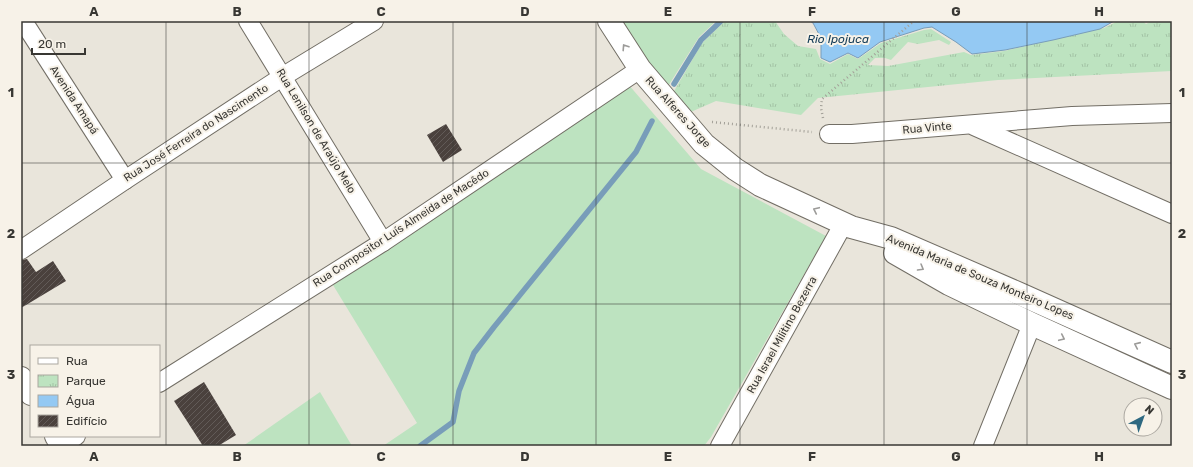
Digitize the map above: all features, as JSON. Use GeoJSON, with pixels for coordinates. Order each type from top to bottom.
{"type":"FeatureCollection","features":[{"type":"Feature","properties":{"kind":"street","name":"Avenida Amapá"},"geometry":{"type":"LineString","coordinates":[[23,21],[125,180]]}},
{"type":"Feature","properties":{"kind":"street","name":"Rua Lenilson de Araújo Melo"},"geometry":{"type":"LineString","coordinates":[[248,21],[382,242]]}},
{"type":"Feature","properties":{"kind":"street","name":"Rua José Ferreira do Nascimento"},"geometry":{"type":"LineString","coordinates":[[21,250],[282,77],[374,21]]}},
{"type":"Feature","properties":{"kind":"street","name":"Rua Alferes Jorge"},"geometry":{"type":"LineString","coordinates":[[609,21],[640,69],[704,144],[747,177],[760,185],[847,225]]}},
{"type":"Feature","properties":{"kind":"street","name":"Rua Compositor Luís Almeida de Macêdo"},"geometry":{"type":"LineString","coordinates":[[160,382],[382,242],[640,69]]}},
{"type":"Feature","properties":{"kind":"street","name":"Rua Vinte"},"geometry":{"type":"LineString","coordinates":[[829,134],[852,134],[1072,116],[1172,113]]}},
{"type":"Feature","properties":{"kind":"street"},"geometry":{"type":"LineString","coordinates":[[971,124],[1172,214]]}},
{"type":"Feature","properties":{"kind":"street","name":"Avenida Maria de Souza Monteiro Lopes"},"geometry":{"type":"LineString","coordinates":[[847,225],[949,284],[1172,388]]}},
{"type":"Feature","properties":{"kind":"street","name":"Avenida Maria de Souza Monteiro Lopes"},"geometry":{"type":"LineString","coordinates":[[847,225],[891,238],[1172,362]]}},
{"type":"Feature","properties":{"kind":"street","name":"Rua Israel Militino Bezerra"},"geometry":{"type":"LineString","coordinates":[[724,445],[847,225]]}},
{"type":"Feature","properties":{"kind":"street"},"geometry":{"type":"LineString","coordinates":[[983,446],[1032,324]]}},
{"type":"Feature","properties":{"kind":"street"},"geometry":{"type":"LineString","coordinates":[[21,378],[30,392]]}},
{"type":"Feature","properties":{"kind":"path"},"geometry":{"type":"LineString","coordinates":[[822,99],[914,21]]}},
{"type":"Feature","properties":{"kind":"path"},"geometry":{"type":"LineString","coordinates":[[682,119],[829,134]]}},
{"type":"Feature","properties":{"kind":"green space"},"geometry":{"type":"Polygon","coordinates":[[[623,21],[716,21],[699,37],[665,91],[620,24],[623,21]]]}},
{"type":"Feature","properties":{"kind":"green space"},"geometry":{"type":"Polygon","coordinates":[[[725,21],[775,21],[784,34],[798,46],[816,49],[820,59],[830,64],[848,54],[858,59],[881,43],[924,30],[931,29],[951,42],[949,45],[939,40],[918,44],[908,42],[891,60],[885,58],[875,58],[868,65],[888,66],[964,52],[971,55],[1004,51],[1104,28],[1118,21],[1143,21],[1146,24],[1152,21],[1172,21],[1172,71],[998,80],[818,98],[801,115],[716,101],[684,115],[670,98],[702,43],[725,21]]]}},
{"type":"Feature","properties":{"kind":"green space"},"geometry":{"type":"Polygon","coordinates":[[[628,84],[701,169],[826,236],[711,437],[704,446],[383,446],[417,423],[333,285],[628,84]]]}},
{"type":"Feature","properties":{"kind":"green space"},"geometry":{"type":"Polygon","coordinates":[[[320,392],[352,446],[243,446],[320,392]]]}},
{"type":"Feature","properties":{"kind":"water","name":"Rio Ipojuca"},"geometry":{"type":"Polygon","coordinates":[[[810,21],[1114,21],[1100,29],[1053,40],[1005,50],[972,54],[932,27],[924,28],[880,42],[858,58],[848,53],[830,62],[821,58],[821,38],[813,23],[810,21]]]}},
{"type":"Feature","properties":{"kind":"building"},"geometry":{"type":"Polygon","coordinates":[[[446,124],[462,150],[443,162],[427,135],[446,124]]]}},
{"type":"Feature","properties":{"kind":"building"},"geometry":{"type":"Polygon","coordinates":[[[27,259],[36,272],[53,261],[66,281],[21,308],[21,260],[27,259]]]}},
{"type":"Feature","properties":{"kind":"building"},"geometry":{"type":"Polygon","coordinates":[[[204,382],[236,435],[218,446],[203,446],[174,401],[204,382]]]}},
{"type":"Feature","properties":{"kind":"waterway"},"geometry":{"type":"LineString","coordinates":[[674,84],[701,40],[721,21]]}},
{"type":"Feature","properties":{"kind":"waterway"},"geometry":{"type":"LineString","coordinates":[[420,446],[453,422],[459,391],[474,353],[636,152],[652,121]]}}]}
